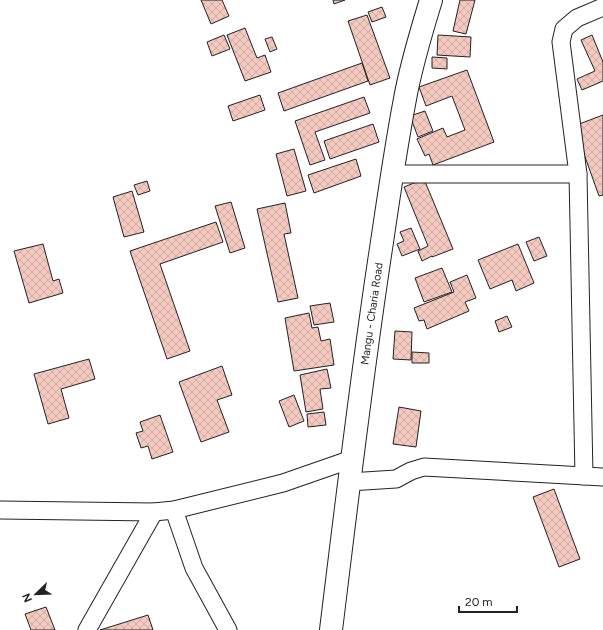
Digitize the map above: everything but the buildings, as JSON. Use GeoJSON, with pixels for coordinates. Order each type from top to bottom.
{"type":"FeatureCollection","features":[{"type":"Feature","properties":{"kind":"street","name":"Mangu - Charia Road"},"geometry":{"type":"LineString","coordinates":[[331,630],[374,294],[392,174],[405,98],[431,0]]}},
{"type":"Feature","properties":{"kind":"street"},"geometry":{"type":"LineString","coordinates":[[584,476],[578,174],[561,42],[564,29],[577,18],[603,7]]}},
{"type":"Feature","properties":{"kind":"street"},"geometry":{"type":"LineString","coordinates":[[392,174],[578,174]]}},
{"type":"Feature","properties":{"kind":"street"},"geometry":{"type":"LineString","coordinates":[[0,510],[154,512],[174,510],[283,483],[352,459]]}},
{"type":"Feature","properties":{"kind":"street"},"geometry":{"type":"LineString","coordinates":[[349,482],[396,479],[424,467],[603,477]]}},
{"type":"Feature","properties":{"kind":"street"},"geometry":{"type":"LineString","coordinates":[[174,510],[194,568],[228,630]]}},
{"type":"Feature","properties":{"kind":"street"},"geometry":{"type":"LineString","coordinates":[[87,630],[154,512]]}}]}
